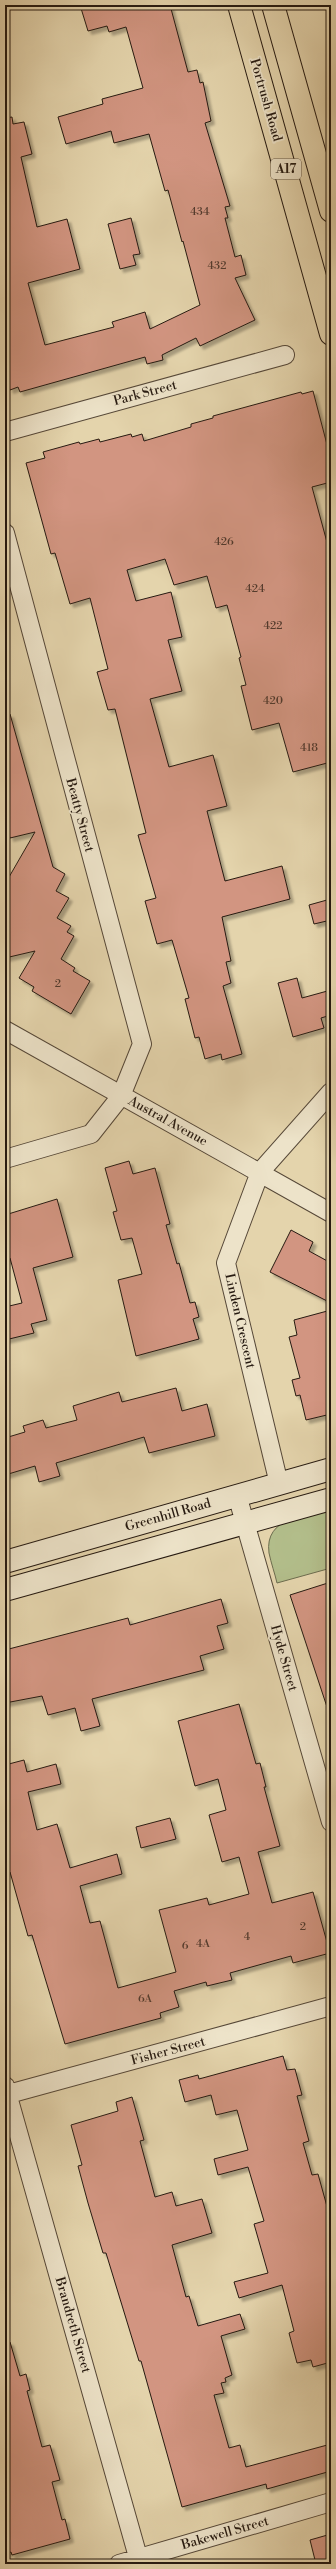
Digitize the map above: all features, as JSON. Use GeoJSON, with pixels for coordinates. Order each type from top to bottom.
{"type":"FeatureCollection","features":[{"type":"Feature","properties":{"kind":"highway","name":"Portrush Road"},"geometry":{"type":"LineString","coordinates":[[239,5],[331,334]]}},
{"type":"Feature","properties":{"kind":"highway","name":"A17"},"geometry":{"type":"LineString","coordinates":[[273,5],[331,211]]}},
{"type":"Feature","properties":{"kind":"main road","name":"Greenhill Road"},"geometry":{"type":"LineString","coordinates":[[5,1562],[331,1469]]}},
{"type":"Feature","properties":{"kind":"main road"},"geometry":{"type":"LineString","coordinates":[[5,1590],[244,1522],[331,1500]]}},
{"type":"Feature","properties":{"kind":"street","name":"Park Street"},"geometry":{"type":"LineString","coordinates":[[5,432],[285,355]]}},
{"type":"Feature","properties":{"kind":"street","name":"Beatty Street"},"geometry":{"type":"LineString","coordinates":[[5,533],[142,1044],[121,1096],[91,1134],[5,1159]]}},
{"type":"Feature","properties":{"kind":"street","name":"Austral Avenue"},"geometry":{"type":"LineString","coordinates":[[5,1030],[331,1213]]}},
{"type":"Feature","properties":{"kind":"street","name":"Linden Crescent"},"geometry":{"type":"LineString","coordinates":[[279,1484],[226,1263],[260,1172],[331,1092]]}},
{"type":"Feature","properties":{"kind":"street","name":"Hyde Street"},"geometry":{"type":"LineString","coordinates":[[237,1495],[331,1822]]}},
{"type":"Feature","properties":{"kind":"street","name":"Fisher Street"},"geometry":{"type":"LineString","coordinates":[[6,2092],[331,2006]]}},
{"type":"Feature","properties":{"kind":"street","name":"Brandreth Street"},"geometry":{"type":"LineString","coordinates":[[6,2092],[139,2561]]}},
{"type":"Feature","properties":{"kind":"street","name":"Bakewell Street"},"geometry":{"type":"LineString","coordinates":[[118,2564],[139,2561],[331,2502]]}},
{"type":"Feature","properties":{"kind":"green space"},"geometry":{"type":"Polygon","coordinates":[[[331,1509],[331,1568],[277,1583],[269,1553],[269,1541],[273,1532],[280,1525],[299,1516],[331,1509]]]}},
{"type":"Feature","properties":{"kind":"building"},"geometry":{"type":"Polygon","coordinates":[[[80,5],[170,5],[188,72],[197,70],[200,83],[203,82],[211,121],[205,123],[230,206],[225,207],[228,218],[225,218],[235,257],[241,255],[246,275],[235,278],[255,320],[200,346],[196,338],[162,355],[163,360],[147,364],[145,357],[20,392],[18,387],[10,390],[5,374],[5,118],[12,117],[13,124],[24,122],[32,154],[21,157],[37,227],[67,219],[80,269],[28,283],[45,345],[114,327],[112,322],[145,312],[150,329],[200,305],[168,190],[165,191],[149,134],[114,143],[111,131],[66,144],[58,117],[103,104],[102,99],[143,88],[126,27],[109,32],[107,26],[88,31],[80,5]]]}},
{"type":"Feature","properties":{"kind":"building"},"geometry":{"type":"Polygon","coordinates":[[[131,218],[140,254],[133,255],[136,265],[120,269],[108,224],[131,218]]]}},
{"type":"Feature","properties":{"kind":"building"},"geometry":{"type":"Polygon","coordinates":[[[313,391],[331,460],[331,482],[312,487],[331,557],[331,762],[293,772],[279,723],[252,730],[241,686],[246,685],[239,658],[241,657],[227,605],[216,608],[207,576],[174,585],[165,559],[127,570],[136,601],[171,592],[182,637],[168,640],[182,691],[150,699],[169,767],[213,755],[227,806],[207,811],[225,881],[282,866],[290,899],[222,917],[231,961],[226,962],[231,983],[223,986],[242,1054],[222,1060],[221,1054],[205,1059],[199,1037],[195,1038],[185,999],[189,998],[172,940],[157,944],[145,901],[156,898],[138,835],[146,833],[115,709],[108,710],[97,672],[108,669],[90,598],[70,604],[55,553],[51,554],[26,463],[45,458],[43,452],[79,442],[80,444],[99,439],[100,442],[131,434],[132,437],[142,434],[144,441],[191,427],[191,424],[213,418],[213,416],[301,392],[302,394],[313,391]]]}},
{"type":"Feature","properties":{"kind":"building"},"geometry":{"type":"Polygon","coordinates":[[[10,714],[53,867],[65,874],[56,891],[69,898],[57,918],[71,926],[67,932],[74,936],[61,959],[75,968],[73,971],[90,981],[71,1014],[32,991],[34,987],[19,978],[35,951],[5,958],[5,884],[35,832],[10,838],[8,831],[5,832],[5,715],[10,714]]]}},
{"type":"Feature","properties":{"kind":"building"},"geometry":{"type":"Polygon","coordinates":[[[327,900],[331,920],[314,924],[309,905],[327,900]]]}},
{"type":"Feature","properties":{"kind":"building"},"geometry":{"type":"Polygon","coordinates":[[[297,978],[302,998],[331,990],[331,1015],[321,1018],[324,1028],[293,1037],[278,983],[297,978]]]}},
{"type":"Feature","properties":{"kind":"building"},"geometry":{"type":"Polygon","coordinates":[[[129,1161],[133,1174],[155,1168],[170,1224],[166,1225],[177,1264],[179,1263],[190,1303],[195,1302],[199,1317],[193,1319],[199,1339],[136,1356],[118,1280],[142,1274],[132,1238],[121,1240],[113,1212],[117,1211],[105,1168],[129,1161]]]}},
{"type":"Feature","properties":{"kind":"building"},"geometry":{"type":"Polygon","coordinates":[[[57,1199],[73,1257],[33,1268],[47,1320],[31,1324],[34,1333],[5,1340],[5,1307],[22,1303],[10,1258],[5,1260],[5,1215],[57,1199]]]}},
{"type":"Feature","properties":{"kind":"building"},"geometry":{"type":"Polygon","coordinates":[[[291,1230],[313,1242],[309,1251],[331,1263],[331,1303],[270,1272],[291,1230]]]}},
{"type":"Feature","properties":{"kind":"building"},"geometry":{"type":"Polygon","coordinates":[[[331,1310],[331,1414],[306,1420],[300,1395],[296,1396],[292,1380],[300,1378],[289,1337],[297,1335],[294,1320],[331,1310]]]}},
{"type":"Feature","properties":{"kind":"building"},"geometry":{"type":"Polygon","coordinates":[[[176,1388],[182,1411],[207,1404],[215,1436],[149,1453],[144,1437],[56,1463],[60,1476],[39,1482],[35,1466],[5,1475],[5,1438],[25,1432],[23,1426],[43,1420],[46,1428],[77,1420],[73,1406],[119,1392],[122,1402],[176,1388]]]}},
{"type":"Feature","properties":{"kind":"building"},"geometry":{"type":"Polygon","coordinates":[[[331,1582],[331,1710],[328,1710],[290,1595],[331,1582]]]}},
{"type":"Feature","properties":{"kind":"building"},"geometry":{"type":"Polygon","coordinates":[[[221,1599],[228,1623],[217,1626],[224,1649],[200,1656],[204,1670],[92,1699],[100,1726],[81,1731],[75,1708],[48,1715],[42,1696],[5,1703],[5,1650],[128,1618],[130,1625],[221,1599]]]}},
{"type":"Feature","properties":{"kind":"building"},"geometry":{"type":"Polygon","coordinates":[[[239,1704],[256,1764],[260,1763],[266,1787],[264,1787],[280,1846],[258,1852],[272,1903],[313,1892],[330,1953],[293,1963],[291,1956],[230,1973],[232,1980],[207,1986],[206,1982],[174,1991],[179,2007],[160,2013],[161,2018],[65,2044],[32,1935],[28,1936],[10,1872],[5,1873],[5,1765],[24,1760],[27,1772],[56,1764],[61,1784],[28,1792],[37,1830],[57,1824],[70,1868],[117,1854],[122,1874],[80,1886],[90,1923],[100,1921],[118,1988],[176,1972],[159,1910],[207,1898],[209,1905],[249,1894],[239,1857],[222,1862],[209,1815],[226,1810],[218,1779],[195,1786],[178,1721],[239,1704]]]}},
{"type":"Feature","properties":{"kind":"building"},"geometry":{"type":"Polygon","coordinates":[[[170,1818],[176,1839],[141,1848],[136,1827],[170,1818]]]}},
{"type":"Feature","properties":{"kind":"building"},"geometry":{"type":"Polygon","coordinates":[[[283,2056],[287,2070],[295,2069],[302,2095],[297,2096],[309,2141],[303,2143],[312,2175],[318,2174],[331,2221],[331,2362],[313,2367],[311,2360],[297,2363],[289,2333],[294,2331],[282,2285],[239,2298],[234,2282],[268,2273],[254,2224],[264,2221],[248,2167],[218,2175],[214,2159],[248,2150],[237,2110],[216,2115],[211,2095],[185,2102],[179,2080],[198,2075],[199,2079],[283,2056]]]}},
{"type":"Feature","properties":{"kind":"building"},"geometry":{"type":"Polygon","coordinates":[[[132,2097],[144,2140],[140,2141],[155,2197],[172,2192],[176,2206],[202,2199],[212,2233],[172,2245],[186,2297],[189,2296],[198,2326],[240,2314],[245,2329],[221,2336],[232,2375],[225,2378],[226,2382],[221,2383],[224,2393],[214,2395],[229,2448],[240,2445],[246,2467],[331,2444],[331,2471],[267,2489],[266,2484],[182,2507],[141,2361],[139,2361],[106,2253],[103,2253],[88,2203],[78,2166],[82,2165],[71,2125],[118,2111],[116,2102],[132,2097]]]}},
{"type":"Feature","properties":{"kind":"building"},"geometry":{"type":"Polygon","coordinates":[[[5,2342],[10,2342],[20,2376],[26,2374],[30,2390],[27,2391],[42,2447],[50,2445],[60,2480],[52,2482],[62,2520],[65,2519],[70,2539],[12,2555],[11,2552],[5,2554],[5,2342]]]}},
{"type":"Feature","properties":{"kind":"building"},"geometry":{"type":"Polygon","coordinates":[[[331,2534],[331,2564],[316,2564],[310,2540],[331,2534]]]}}]}
